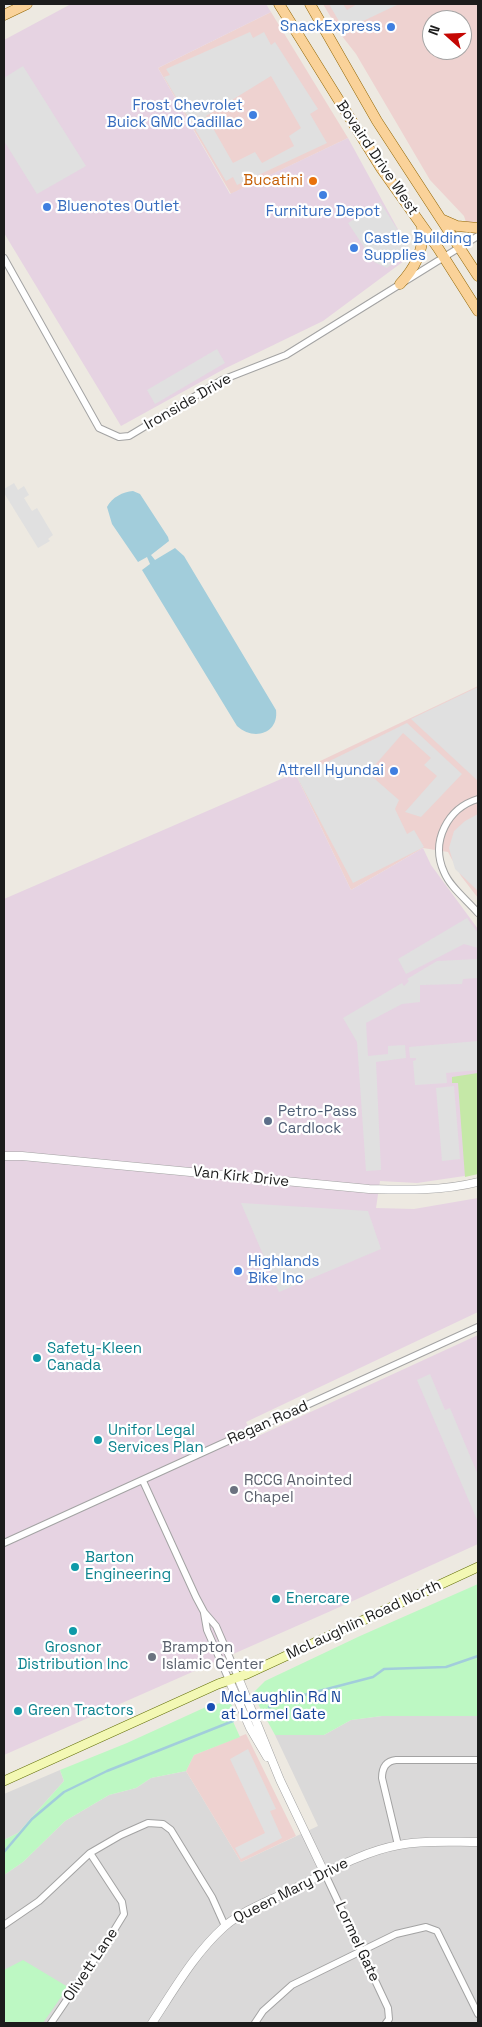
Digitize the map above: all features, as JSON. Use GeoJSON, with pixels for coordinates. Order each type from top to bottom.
{"type":"FeatureCollection","features":[{"type":"Feature","properties":{"kind":"main road"},"geometry":{"type":"LineString","coordinates":[[4,15],[27,4]]}},
{"type":"Feature","properties":{"kind":"main road","name":"Bovaird Drive West"},"geometry":{"type":"LineString","coordinates":[[279,4],[381,168],[444,257],[478,311]]}},
{"type":"Feature","properties":{"kind":"main road","name":"Bovaird Drive West"},"geometry":{"type":"LineString","coordinates":[[310,4],[377,121],[478,276]]}},
{"type":"Feature","properties":{"kind":"main road"},"geometry":{"type":"LineString","coordinates":[[440,218],[457,226],[478,228]]}},
{"type":"Feature","properties":{"kind":"main road"},"geometry":{"type":"LineString","coordinates":[[400,284],[411,272],[420,254],[423,236],[422,226]]}},
{"type":"Feature","properties":{"kind":"main road","name":"McLaughlin Road North"},"geometry":{"type":"LineString","coordinates":[[4,1781],[218,1684],[234,1679],[478,1567]]}},
{"type":"Feature","properties":{"kind":"street","name":"Ironside Drive"},"geometry":{"type":"LineString","coordinates":[[4,258],[99,428],[119,437],[130,436],[222,380],[286,355],[355,314],[478,236]]}},
{"type":"Feature","properties":{"kind":"street"},"geometry":{"type":"LineString","coordinates":[[478,799],[466,802],[455,811],[442,831],[438,853],[444,872],[450,882],[478,913]]}},
{"type":"Feature","properties":{"kind":"street","name":"Van Kirk Drive"},"geometry":{"type":"LineString","coordinates":[[4,1156],[36,1157],[369,1189],[413,1190],[478,1182]]}},
{"type":"Feature","properties":{"kind":"street","name":"Regan Road"},"geometry":{"type":"LineString","coordinates":[[4,1543],[144,1481],[478,1327]]}},
{"type":"Feature","properties":{"kind":"street"},"geometry":{"type":"LineString","coordinates":[[144,1481],[204,1612],[207,1630],[234,1679]]}},
{"type":"Feature","properties":{"kind":"street","name":"Lormel Gate"},"geometry":{"type":"LineString","coordinates":[[234,1679],[250,1728],[280,1780],[388,2008],[389,2020],[386,2023]]}},
{"type":"Feature","properties":{"kind":"street"},"geometry":{"type":"LineString","coordinates":[[398,1845],[382,1778],[386,1764],[396,1760],[478,1760]]}},
{"type":"Feature","properties":{"kind":"street"},"geometry":{"type":"LineString","coordinates":[[4,1925],[39,1901],[90,1853],[121,1835],[148,1823],[163,1824],[170,1830],[212,1897],[225,1926]]}},
{"type":"Feature","properties":{"kind":"street","name":"Queen Mary Drive"},"geometry":{"type":"LineString","coordinates":[[152,2023],[187,1969],[207,1944],[225,1926],[247,1912],[365,1855],[398,1845],[433,1842],[478,1842]]}},
{"type":"Feature","properties":{"kind":"street","name":"Olivett Lane"},"geometry":{"type":"LineString","coordinates":[[51,2023],[114,1932],[124,1914],[122,1902],[90,1853]]}},
{"type":"Feature","properties":{"kind":"street"},"geometry":{"type":"LineString","coordinates":[[255,2023],[263,2011],[292,1985],[396,1934],[426,1927],[434,1929],[439,1935],[478,2014]]}},
{"type":"Feature","properties":{"kind":"shaded area"},"geometry":{"type":"Polygon","coordinates":[[[71,4],[266,4],[271,12],[158,68],[230,194],[348,138],[412,255],[323,321],[226,368],[121,426],[4,233],[4,40],[71,4]]]}},
{"type":"Feature","properties":{"kind":"shaded area"},"geometry":{"type":"Polygon","coordinates":[[[323,4],[478,4],[478,222],[466,222],[464,216],[430,180],[356,54],[342,36],[323,4]]]}},
{"type":"Feature","properties":{"kind":"shaded area"},"geometry":{"type":"Polygon","coordinates":[[[329,4],[343,4],[347,10],[357,4],[399,4],[344,30],[329,4]]]}},
{"type":"Feature","properties":{"kind":"shaded area"},"geometry":{"type":"Polygon","coordinates":[[[271,12],[348,138],[231,194],[158,68],[271,12]]]}},
{"type":"Feature","properties":{"kind":"shaded area"},"geometry":{"type":"Polygon","coordinates":[[[250,32],[253,38],[264,32],[271,45],[275,42],[318,109],[310,114],[327,143],[237,185],[233,177],[226,181],[164,77],[170,75],[166,69],[250,32]],[[271,76],[206,116],[233,163],[255,152],[262,163],[294,146],[289,136],[301,128],[271,76]]]}},
{"type":"Feature","properties":{"kind":"shaded area"},"geometry":{"type":"Polygon","coordinates":[[[23,66],[86,166],[37,194],[4,141],[4,78],[23,66]]]}},
{"type":"Feature","properties":{"kind":"shaded area"},"geometry":{"type":"Polygon","coordinates":[[[380,202],[408,246],[408,252],[387,268],[374,262],[348,223],[380,202]]]}},
{"type":"Feature","properties":{"kind":"shaded area"},"geometry":{"type":"Polygon","coordinates":[[[217,349],[225,363],[155,404],[147,390],[217,349]]]}},
{"type":"Feature","properties":{"kind":"shaded area"},"geometry":{"type":"Polygon","coordinates":[[[14,483],[18,490],[24,486],[29,495],[24,498],[32,511],[37,508],[53,535],[48,539],[50,541],[38,548],[4,493],[4,489],[14,483]]]}},
{"type":"Feature","properties":{"kind":"shaded area"},"geometry":{"type":"Polygon","coordinates":[[[478,686],[478,898],[461,876],[448,852],[423,848],[351,890],[295,773],[478,686]]]}},
{"type":"Feature","properties":{"kind":"shaded area"},"geometry":{"type":"Polygon","coordinates":[[[478,687],[478,781],[411,719],[478,687]]]}},
{"type":"Feature","properties":{"kind":"shaded area"},"geometry":{"type":"Polygon","coordinates":[[[407,723],[462,774],[421,817],[405,812],[437,776],[424,765],[431,758],[403,733],[368,773],[399,800],[395,809],[407,834],[414,830],[424,847],[353,883],[297,777],[407,723]]]}},
{"type":"Feature","properties":{"kind":"shaded area"},"geometry":{"type":"Polygon","coordinates":[[[295,773],[351,890],[423,848],[431,865],[478,929],[478,1174],[417,1183],[380,1181],[376,1208],[414,1209],[478,1198],[478,1312],[246,1422],[254,1438],[478,1335],[478,1544],[4,1755],[4,899],[295,773]]]}},
{"type":"Feature","properties":{"kind":"shaded area"},"geometry":{"type":"Polygon","coordinates":[[[478,814],[478,891],[455,869],[449,848],[454,831],[465,821],[478,814]]]}},
{"type":"Feature","properties":{"kind":"shaded area"},"geometry":{"type":"Polygon","coordinates":[[[467,918],[478,933],[478,948],[464,944],[406,974],[398,959],[467,918]]]}},
{"type":"Feature","properties":{"kind":"shaded area"},"geometry":{"type":"Polygon","coordinates":[[[478,959],[478,978],[463,979],[462,984],[420,985],[420,1002],[402,1004],[366,1023],[368,1056],[388,1054],[388,1046],[405,1045],[406,1058],[376,1062],[381,1170],[366,1171],[357,1042],[343,1018],[402,983],[404,986],[409,981],[407,979],[437,961],[478,959]]]}},
{"type":"Feature","properties":{"kind":"shaded area"},"geometry":{"type":"Polygon","coordinates":[[[478,1041],[478,1070],[446,1073],[447,1083],[415,1085],[413,1061],[416,1058],[410,1058],[409,1047],[478,1041]]]}},
{"type":"Feature","properties":{"kind":"shaded area"},"geometry":{"type":"Polygon","coordinates":[[[454,1086],[460,1159],[442,1161],[436,1088],[454,1086]]]}},
{"type":"Feature","properties":{"kind":"shaded area"},"geometry":{"type":"Polygon","coordinates":[[[241,1203],[368,1211],[381,1249],[279,1292],[241,1203]]]}},
{"type":"Feature","properties":{"kind":"shaded area"},"geometry":{"type":"Polygon","coordinates":[[[430,1374],[445,1410],[450,1408],[478,1475],[478,1522],[417,1380],[430,1374]]]}},
{"type":"Feature","properties":{"kind":"shaded area"},"geometry":{"type":"Polygon","coordinates":[[[382,1716],[478,1716],[478,2023],[4,2023],[4,1875],[23,1862],[65,1821],[109,1795],[136,1788],[151,1778],[186,1771],[241,1862],[318,1826],[275,1735],[324,1735],[351,1720],[382,1716]]]}},
{"type":"Feature","properties":{"kind":"shaded area"},"geometry":{"type":"Polygon","coordinates":[[[246,1734],[296,1836],[241,1862],[186,1771],[194,1755],[246,1734]]]}},
{"type":"Feature","properties":{"kind":"shaded area"},"geometry":{"type":"Polygon","coordinates":[[[248,1749],[276,1809],[270,1811],[282,1838],[241,1859],[235,1848],[265,1833],[230,1759],[248,1749]]]}},
{"type":"Feature","properties":{"kind":"shaded area"},"geometry":{"type":"Polygon","coordinates":[[[60,1770],[64,1781],[18,1833],[4,1840],[4,1794],[60,1770]]]}},
{"type":"Feature","properties":{"kind":"green space"},"geometry":{"type":"Polygon","coordinates":[[[478,1073],[478,1174],[465,1177],[458,1083],[452,1083],[452,1077],[478,1073]]]}},
{"type":"Feature","properties":{"kind":"green space"},"geometry":{"type":"Polygon","coordinates":[[[478,1584],[478,1716],[382,1716],[351,1720],[324,1735],[275,1735],[258,1704],[254,1692],[265,1681],[360,1636],[478,1584]]]}},
{"type":"Feature","properties":{"kind":"green space"},"geometry":{"type":"Polygon","coordinates":[[[225,1702],[231,1704],[237,1714],[231,1717],[240,1737],[194,1755],[186,1771],[151,1778],[136,1788],[109,1795],[65,1821],[23,1862],[4,1875],[4,1840],[18,1833],[64,1781],[60,1770],[127,1743],[208,1706],[225,1702]]]}},
{"type":"Feature","properties":{"kind":"green space"},"geometry":{"type":"Polygon","coordinates":[[[23,1960],[68,1987],[43,2023],[4,2023],[4,1970],[23,1960]]]}},
{"type":"Feature","properties":{"kind":"water"},"geometry":{"type":"Polygon","coordinates":[[[133,491],[140,494],[168,537],[169,541],[151,555],[155,560],[175,548],[184,556],[276,710],[276,718],[273,725],[264,733],[250,733],[243,731],[237,726],[142,570],[150,564],[147,557],[138,562],[112,524],[107,507],[109,503],[118,496],[133,491]]]}},
{"type":"Feature","properties":{"kind":"waterway"},"geometry":{"type":"LineString","coordinates":[[269,1707],[296,1697],[373,1677],[384,1669],[446,1667],[478,1656]]}},
{"type":"Feature","properties":{"kind":"waterway"},"geometry":{"type":"LineString","coordinates":[[4,1852],[32,1819],[64,1792],[107,1771],[233,1721]]}},
{"type":"Feature","properties":{"kind":"place","name":"SnackExpress"},"geometry":{"type":"Point","coordinates":[391,27]}},
{"type":"Feature","properties":{"kind":"place","name":"Frost Chevrolet Buick GMC Cadillac"},"geometry":{"type":"Point","coordinates":[253,115]}},
{"type":"Feature","properties":{"kind":"place","name":"Bucatini"},"geometry":{"type":"Point","coordinates":[313,181]}},
{"type":"Feature","properties":{"kind":"place","name":"Furniture Depot"},"geometry":{"type":"Point","coordinates":[323,195]}},
{"type":"Feature","properties":{"kind":"place","name":"Bluenotes Outlet"},"geometry":{"type":"Point","coordinates":[47,207]}},
{"type":"Feature","properties":{"kind":"place","name":"Castle Building Supplies"},"geometry":{"type":"Point","coordinates":[354,248]}},
{"type":"Feature","properties":{"kind":"place","name":"Attrell Hyundai"},"geometry":{"type":"Point","coordinates":[394,771]}},
{"type":"Feature","properties":{"kind":"place","name":"Petro-Pass Cardlock"},"geometry":{"type":"Point","coordinates":[268,1121]}},
{"type":"Feature","properties":{"kind":"place","name":"Highlands Bike Inc"},"geometry":{"type":"Point","coordinates":[238,1271]}},
{"type":"Feature","properties":{"kind":"place","name":"Safety-Kleen Canada"},"geometry":{"type":"Point","coordinates":[37,1358]}},
{"type":"Feature","properties":{"kind":"place","name":"Unifor Legal Services Plan"},"geometry":{"type":"Point","coordinates":[98,1440]}},
{"type":"Feature","properties":{"kind":"place","name":"RCCG Anointed Chapel"},"geometry":{"type":"Point","coordinates":[234,1490]}},
{"type":"Feature","properties":{"kind":"place","name":"Barton Engineering"},"geometry":{"type":"Point","coordinates":[75,1567]}},
{"type":"Feature","properties":{"kind":"place","name":"Enercare"},"geometry":{"type":"Point","coordinates":[276,1599]}},
{"type":"Feature","properties":{"kind":"place","name":"Grosnor Distribution Inc"},"geometry":{"type":"Point","coordinates":[73,1631]}},
{"type":"Feature","properties":{"kind":"place","name":"Brampton Islamic Center"},"geometry":{"type":"Point","coordinates":[152,1657]}},
{"type":"Feature","properties":{"kind":"place","name":"McLaughlin Rd N at Lormel Gate"},"geometry":{"type":"Point","coordinates":[211,1707]}},
{"type":"Feature","properties":{"kind":"place","name":"Green Tractors"},"geometry":{"type":"Point","coordinates":[18,1711]}}]}
